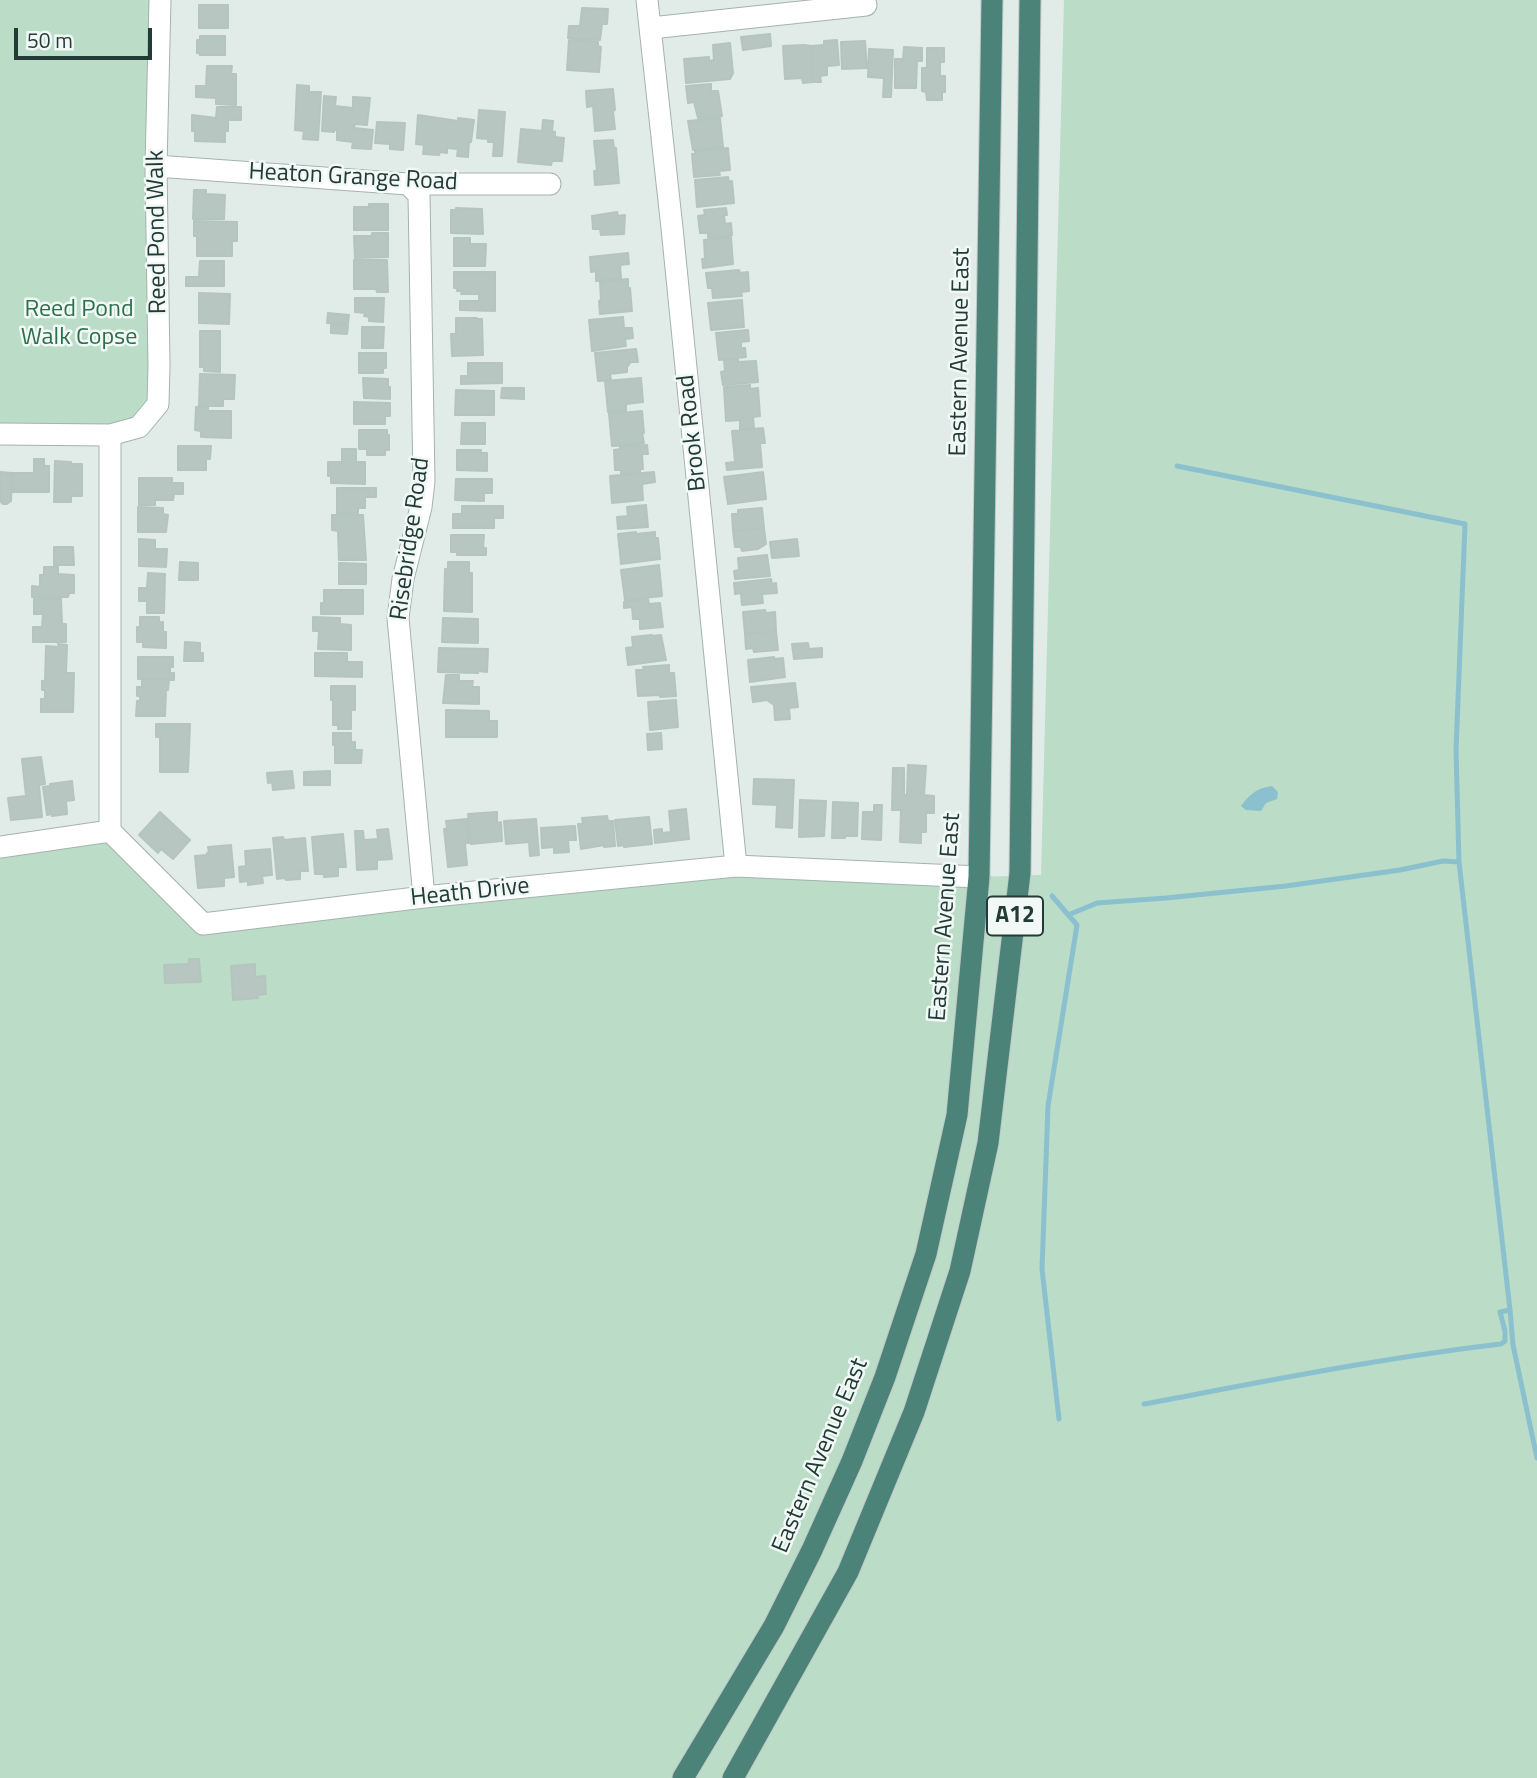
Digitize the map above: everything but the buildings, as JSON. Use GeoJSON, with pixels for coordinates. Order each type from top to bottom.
{"type":"FeatureCollection","features":[{"type":"Feature","properties":{"kind":"highway","name":"Eastern Avenue East"},"geometry":{"type":"LineString","coordinates":[[683,1778],[774,1626],[852,1461],[926,1254],[957,1115],[979,877],[992,0]]}},
{"type":"Feature","properties":{"kind":"highway","name":"A12"},"geometry":{"type":"LineString","coordinates":[[733,1778],[848,1572],[914,1412],[960,1271],[988,1143],[1020,873],[1030,0]]}},
{"type":"Feature","properties":{"kind":"street","name":"Reed Pond Walk"},"geometry":{"type":"LineString","coordinates":[[0,435],[110,435],[139,427],[158,404],[156,166],[160,0]]}},
{"type":"Feature","properties":{"kind":"street","name":"Brook Road"},"geometry":{"type":"LineString","coordinates":[[647,0],[736,866]]}},
{"type":"Feature","properties":{"kind":"street"},"geometry":{"type":"LineString","coordinates":[[651,28],[866,5]]}},
{"type":"Feature","properties":{"kind":"street","name":"Heaton Grange Road"},"geometry":{"type":"LineString","coordinates":[[156,166],[408,184],[551,184]]}},
{"type":"Feature","properties":{"kind":"street","name":"Risebridge Road"},"geometry":{"type":"LineString","coordinates":[[408,184],[419,195],[424,481],[421,507],[403,579],[398,618],[424,897]]}},
{"type":"Feature","properties":{"kind":"street"},"geometry":{"type":"LineString","coordinates":[[0,847],[110,831],[110,435]]}},
{"type":"Feature","properties":{"kind":"street","name":"Heath Drive"},"geometry":{"type":"LineString","coordinates":[[110,831],[203,924],[424,897],[736,866],[979,877]]}},
{"type":"Feature","properties":{"kind":"green space","name":"Reed Pond Walk Copse"},"geometry":{"type":"Polygon","coordinates":[[[0,0],[160,0],[159,366],[139,427],[0,434],[0,0]]]}},
{"type":"Feature","properties":{"kind":"green space"},"geometry":{"type":"Polygon","coordinates":[[[1064,0],[1537,0],[1537,1778],[0,1778],[0,847],[110,831],[204,924],[736,866],[979,877],[1041,875],[1064,0]]]}},
{"type":"Feature","properties":{"kind":"water"},"geometry":{"type":"Polygon","coordinates":[[[1272,786],[1278,792],[1277,799],[1266,803],[1261,811],[1246,810],[1241,806],[1254,792],[1272,786]]]}},
{"type":"Feature","properties":{"kind":"waterway"},"geometry":{"type":"LineString","coordinates":[[1177,466],[1465,524],[1456,750],[1459,862]]}},
{"type":"Feature","properties":{"kind":"waterway"},"geometry":{"type":"LineString","coordinates":[[1068,915],[1097,903],[1286,886],[1400,870],[1443,861],[1459,862],[1510,1310]]}},
{"type":"Feature","properties":{"kind":"waterway"},"geometry":{"type":"LineString","coordinates":[[1052,896],[1077,925],[1048,1106],[1042,1269],[1059,1419]]}},
{"type":"Feature","properties":{"kind":"waterway"},"geometry":{"type":"LineString","coordinates":[[1144,1404],[1366,1363],[1501,1344],[1505,1341],[1505,1331],[1500,1312],[1510,1310],[1513,1345],[1537,1458]]}}]}
